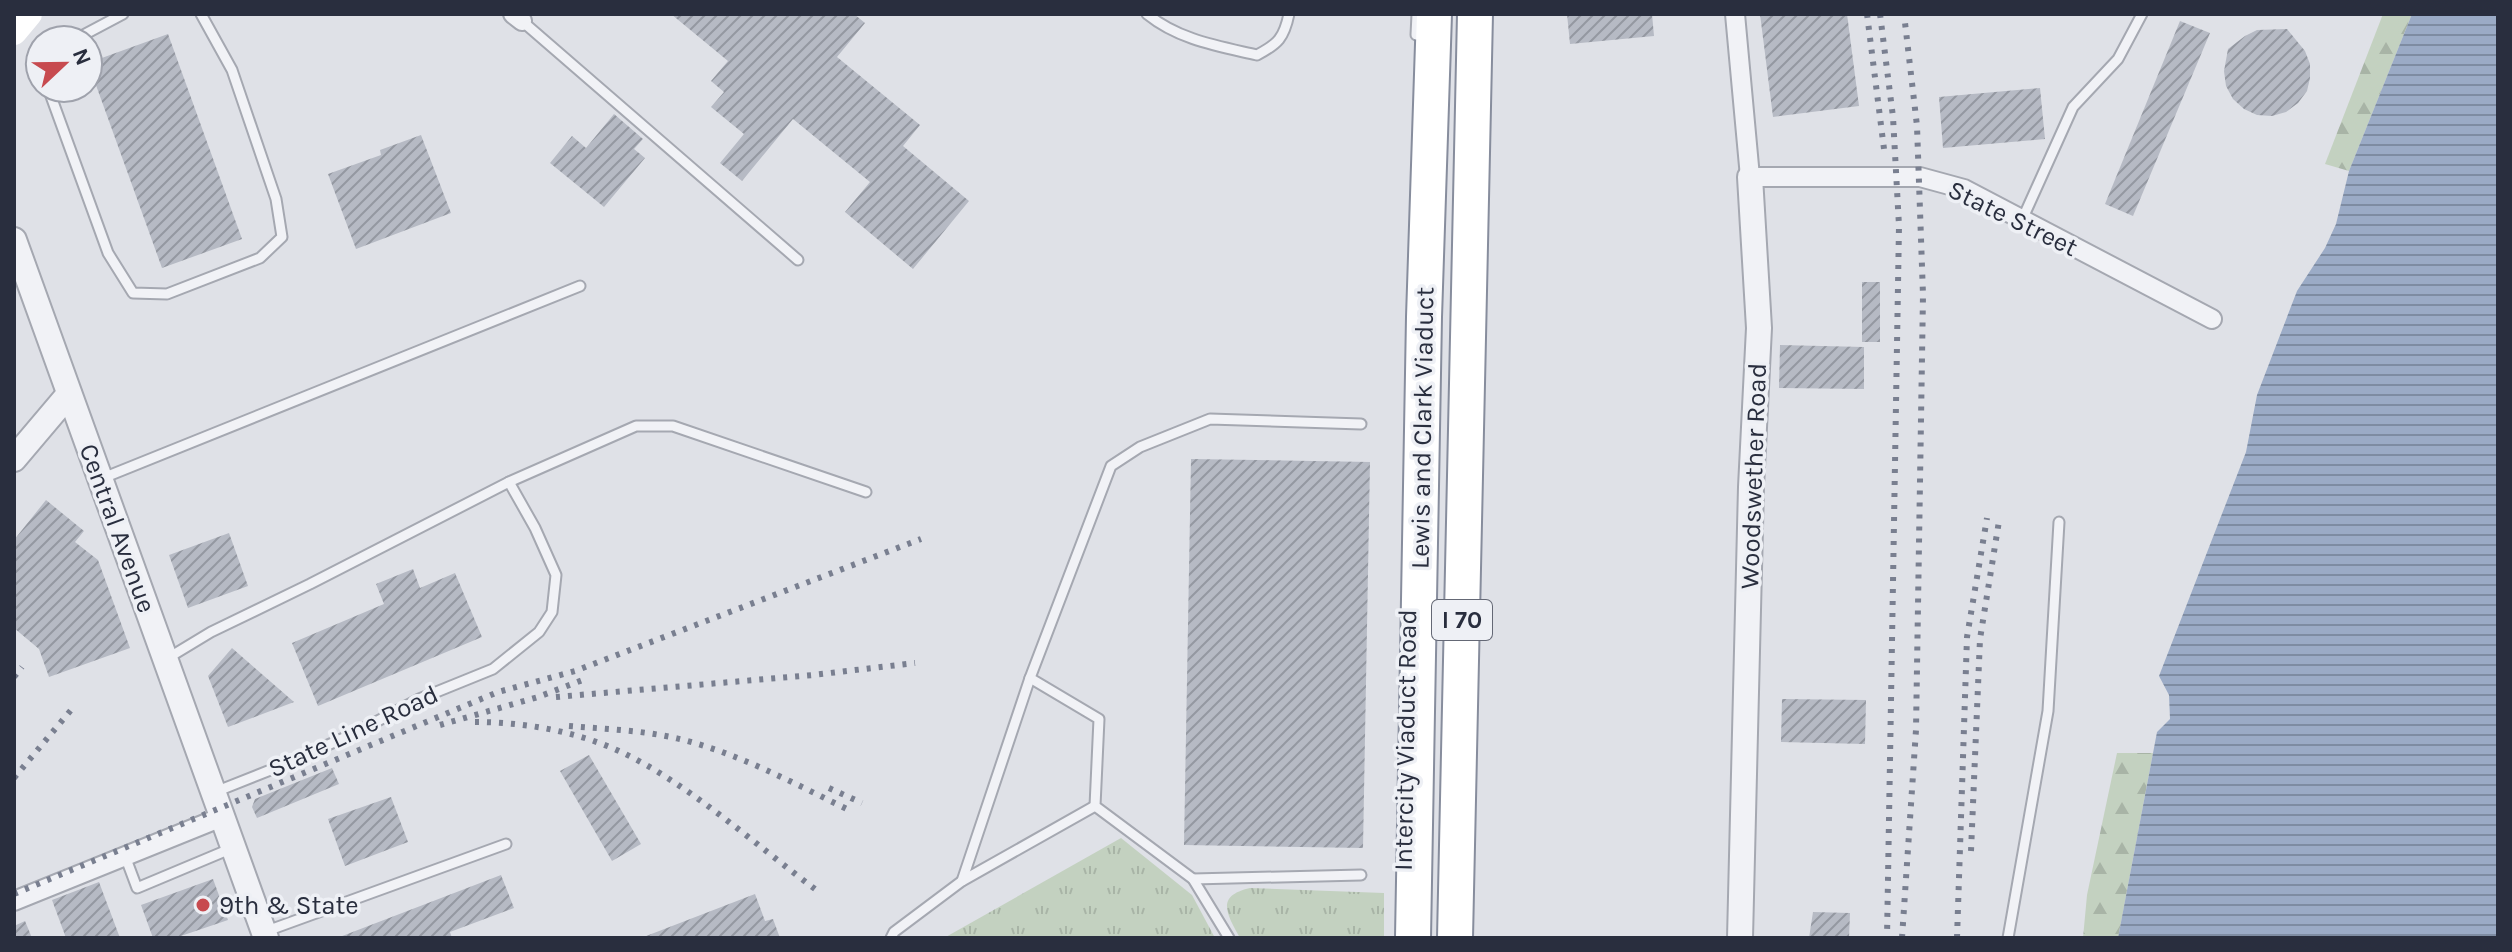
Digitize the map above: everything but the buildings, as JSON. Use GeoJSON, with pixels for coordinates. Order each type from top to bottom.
{"type":"FeatureCollection","features":[{"type":"Feature","properties":{"kind":"highway","name":"Lewis and Clark Viaduct"},"geometry":{"type":"LineString","coordinates":[[1408,922],[1434,14]]}},
{"type":"Feature","properties":{"kind":"highway","name":"Lewis and Clark Viaduct"},"geometry":{"type":"LineString","coordinates":[[1455,938],[1475,14]]}},
{"type":"Feature","properties":{"kind":"main road"},"geometry":{"type":"LineString","coordinates":[[14,32],[29,14]]}},
{"type":"Feature","properties":{"kind":"street","name":"Woodswether Road"},"geometry":{"type":"LineString","coordinates":[[1735,14],[1750,177],[1759,328],[1751,487],[1740,938]]}},
{"type":"Feature","properties":{"kind":"street","name":"State Street"},"geometry":{"type":"LineString","coordinates":[[1750,177],[1920,177],[1964,189],[2212,319]]}},
{"type":"Feature","properties":{"kind":"street","name":"Central Avenue"},"geometry":{"type":"LineString","coordinates":[[14,240],[265,935]]}},
{"type":"Feature","properties":{"kind":"street"},"geometry":{"type":"LineString","coordinates":[[14,459],[69,394]]}},
{"type":"Feature","properties":{"kind":"street"},"geometry":{"type":"LineString","coordinates":[[14,901],[222,817]]}},
{"type":"Feature","properties":{"kind":"lane"},"geometry":{"type":"LineString","coordinates":[[104,24],[123,14]]}},
{"type":"Feature","properties":{"kind":"lane"},"geometry":{"type":"LineString","coordinates":[[54,104],[108,253],[133,293],[167,294],[260,258],[282,237],[276,199],[232,70],[201,14]]}},
{"type":"Feature","properties":{"kind":"lane"},"geometry":{"type":"LineString","coordinates":[[1147,14],[1172,32],[1202,43],[1257,55],[1285,34],[1289,14]]}},
{"type":"Feature","properties":{"kind":"lane"},"geometry":{"type":"LineString","coordinates":[[1416,46],[1417,14]]}},
{"type":"Feature","properties":{"kind":"lane"},"geometry":{"type":"LineString","coordinates":[[2022,220],[2073,107],[2118,59],[2142,14]]}},
{"type":"Feature","properties":{"kind":"lane"},"geometry":{"type":"LineString","coordinates":[[517,18],[798,260]]}},
{"type":"Feature","properties":{"kind":"lane"},"geometry":{"type":"LineString","coordinates":[[100,479],[580,286]]}},
{"type":"Feature","properties":{"kind":"lane"},"geometry":{"type":"LineString","coordinates":[[962,881],[1030,678],[1111,466],[1140,447],[1210,419],[1361,424]]}},
{"type":"Feature","properties":{"kind":"lane"},"geometry":{"type":"LineString","coordinates":[[165,659],[211,632],[509,482],[636,426],[673,426],[866,492]]}},
{"type":"Feature","properties":{"kind":"lane","name":"State Line Road"},"geometry":{"type":"LineString","coordinates":[[214,793],[355,733],[419,699],[493,669],[539,632],[552,612],[556,575],[535,528],[509,482]]}},
{"type":"Feature","properties":{"kind":"lane"},"geometry":{"type":"LineString","coordinates":[[2008,938],[2048,711],[2059,522]]}},
{"type":"Feature","properties":{"kind":"lane"},"geometry":{"type":"LineString","coordinates":[[1030,678],[1099,719],[1095,806]]}},
{"type":"Feature","properties":{"kind":"lane"},"geometry":{"type":"LineString","coordinates":[[1095,806],[1193,879],[1229,938]]}},
{"type":"Feature","properties":{"kind":"lane"},"geometry":{"type":"LineString","coordinates":[[891,938],[894,932],[962,881],[1095,806]]}},
{"type":"Feature","properties":{"kind":"lane"},"geometry":{"type":"LineString","coordinates":[[265,935],[506,844]]}},
{"type":"Feature","properties":{"kind":"lane"},"geometry":{"type":"LineString","coordinates":[[125,856],[137,888],[233,847]]}},
{"type":"Feature","properties":{"kind":"lane","name":"Intercity Viaduct Road"},"geometry":{"type":"LineString","coordinates":[[1403,858],[1403,890]]}},
{"type":"Feature","properties":{"kind":"lane"},"geometry":{"type":"LineString","coordinates":[[1193,879],[1361,875]]}},
{"type":"Feature","properties":{"kind":"lane","name":"Intercity Viaduct Road"},"geometry":{"type":"LineString","coordinates":[[1402,938],[1408,922]]}},
{"type":"Feature","properties":{"kind":"green space"},"geometry":{"type":"Polygon","coordinates":[[[2383,14],[2412,14],[2349,171],[2325,164],[2383,14]]]}},
{"type":"Feature","properties":{"kind":"green space"},"geometry":{"type":"Polygon","coordinates":[[[2117,753],[2153,753],[2118,938],[2083,938],[2087,895],[2117,753]]]}},
{"type":"Feature","properties":{"kind":"green space"},"geometry":{"type":"Polygon","coordinates":[[[1121,838],[1192,895],[1215,938],[944,938],[1121,838]]]}},
{"type":"Feature","properties":{"kind":"green space"},"geometry":{"type":"Polygon","coordinates":[[[1250,888],[1384,893],[1384,938],[1240,938],[1228,914],[1228,901],[1239,891],[1250,888]]]}},
{"type":"Feature","properties":{"kind":"water"},"geometry":{"type":"Polygon","coordinates":[[[2412,14],[2498,14],[2498,938],[2118,938],[2157,732],[2170,719],[2169,695],[2159,676],[2246,452],[2257,395],[2297,291],[2325,248],[2336,224],[2349,171],[2412,14]]]}},
{"type":"Feature","properties":{"kind":"railway"},"geometry":{"type":"LineString","coordinates":[[1867,14],[1884,149]]}},
{"type":"Feature","properties":{"kind":"railway"},"geometry":{"type":"LineString","coordinates":[[1880,14],[1893,117],[1899,226],[1887,938]]}},
{"type":"Feature","properties":{"kind":"railway"},"geometry":{"type":"LineString","coordinates":[[1902,938],[1916,730],[1923,295],[1917,126],[1904,14]]}},
{"type":"Feature","properties":{"kind":"railway"},"geometry":{"type":"LineString","coordinates":[[1957,938],[1967,637],[1987,518]]}},
{"type":"Feature","properties":{"kind":"railway"},"geometry":{"type":"LineString","coordinates":[[1971,851],[1980,639],[1999,521]]}},
{"type":"Feature","properties":{"kind":"railway"},"geometry":{"type":"LineString","coordinates":[[14,894],[498,692],[575,671],[921,539]]}},
{"type":"Feature","properties":{"kind":"railway"},"geometry":{"type":"LineString","coordinates":[[556,697],[915,663]]}},
{"type":"Feature","properties":{"kind":"railway"},"geometry":{"type":"LineString","coordinates":[[14,677],[22,667]]}},
{"type":"Feature","properties":{"kind":"railway"},"geometry":{"type":"LineString","coordinates":[[440,725],[538,697],[588,678]]}},
{"type":"Feature","properties":{"kind":"railway"},"geometry":{"type":"LineString","coordinates":[[14,778],[71,710]]}},
{"type":"Feature","properties":{"kind":"railway"},"geometry":{"type":"LineString","coordinates":[[475,722],[548,729],[619,751],[694,796],[815,889]]}},
{"type":"Feature","properties":{"kind":"railway"},"geometry":{"type":"LineString","coordinates":[[569,726],[649,733],[698,744],[766,770],[853,812]]}},
{"type":"Feature","properties":{"kind":"railway"},"geometry":{"type":"LineString","coordinates":[[829,788],[862,803]]}},
{"type":"Feature","properties":{"kind":"place","name":"9th & State"},"geometry":{"type":"Point","coordinates":[203,905]}}]}
